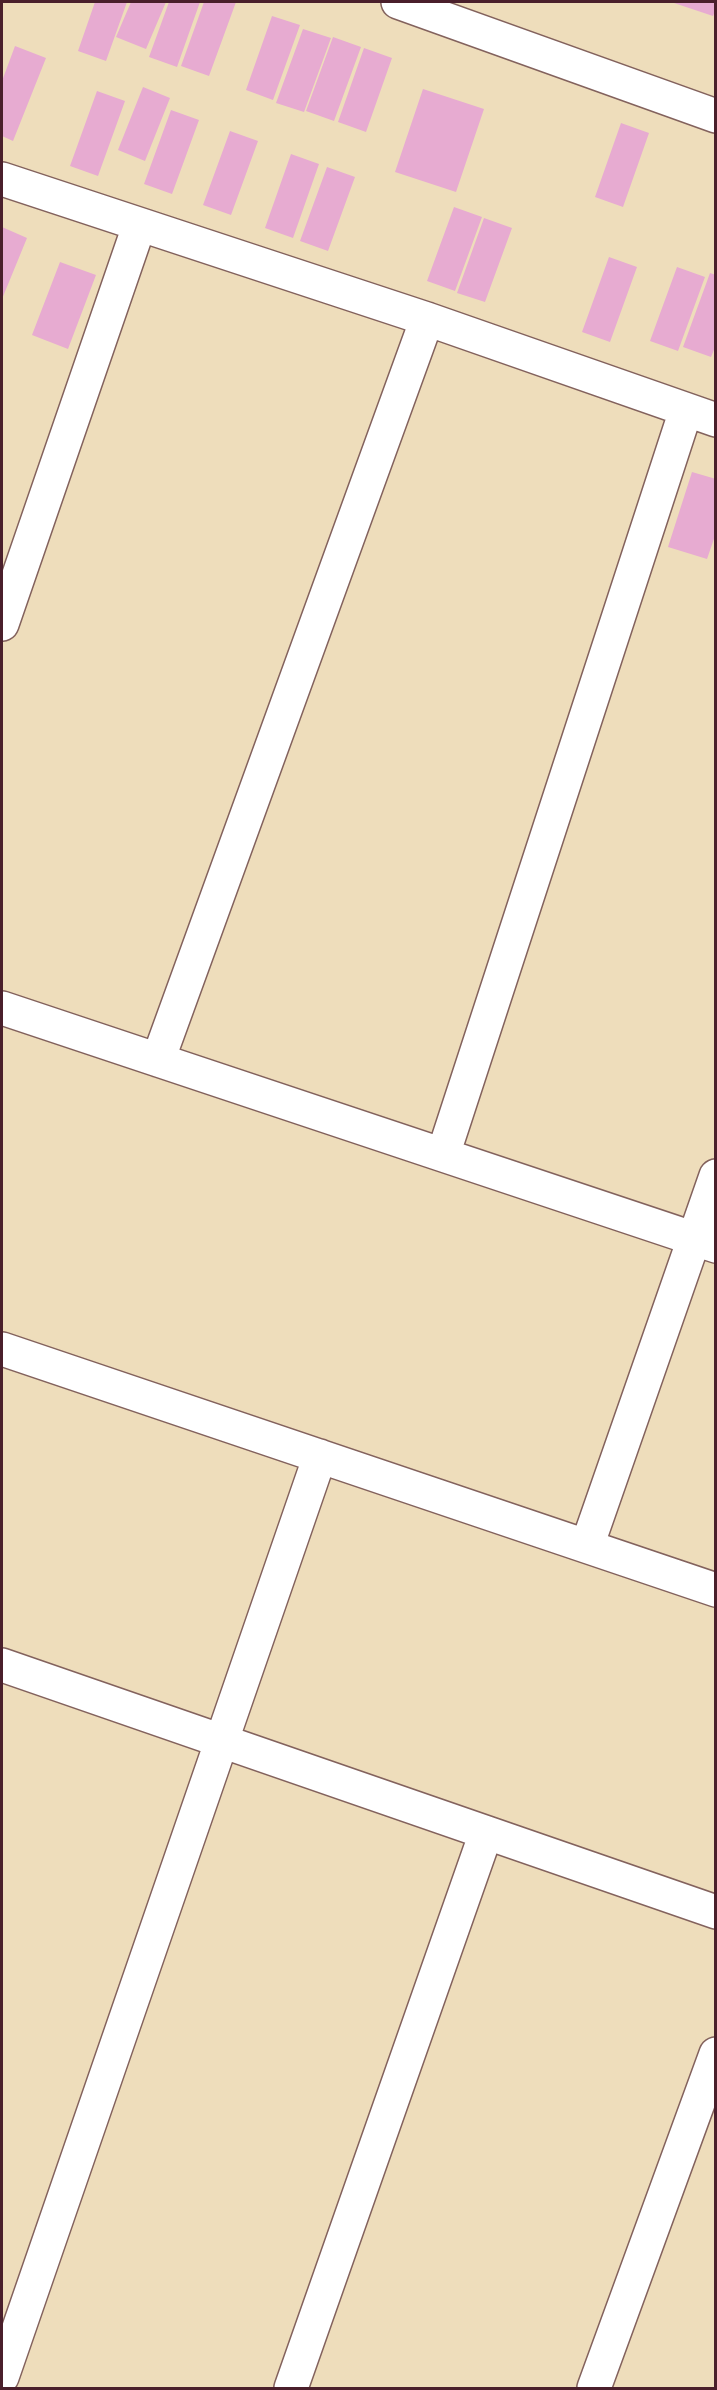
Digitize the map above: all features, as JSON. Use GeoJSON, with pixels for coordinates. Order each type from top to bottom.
{"type":"FeatureCollection","features":[{"type":"Feature","properties":{"kind":"street"},"geometry":{"type":"LineString","coordinates":[[398,2],[716,116]]}},
{"type":"Feature","properties":{"kind":"street"},"geometry":{"type":"LineString","coordinates":[[2,179],[427,319],[701,415],[443,1155]]}},
{"type":"Feature","properties":{"kind":"street"},"geometry":{"type":"LineString","coordinates":[[2,624],[139,226]]}},
{"type":"Feature","properties":{"kind":"street"},"geometry":{"type":"LineString","coordinates":[[158,1060],[427,319]]}},
{"type":"Feature","properties":{"kind":"street"},"geometry":{"type":"LineString","coordinates":[[2,1008],[705,1242]]}},
{"type":"Feature","properties":{"kind":"street"},"geometry":{"type":"LineString","coordinates":[[587,1546],[705,1242],[716,1176]]}},
{"type":"Feature","properties":{"kind":"street"},"geometry":{"type":"LineString","coordinates":[[2,1349],[716,1590]]}},
{"type":"Feature","properties":{"kind":"street"},"geometry":{"type":"LineString","coordinates":[[2,2377],[320,1456]]}},
{"type":"Feature","properties":{"kind":"street"},"geometry":{"type":"LineString","coordinates":[[2,1665],[716,1912]]}},
{"type":"Feature","properties":{"kind":"street"},"geometry":{"type":"LineString","coordinates":[[291,2388],[486,1833]]}},
{"type":"Feature","properties":{"kind":"street"},"geometry":{"type":"LineString","coordinates":[[594,2388],[716,2054]]}},
{"type":"Feature","properties":{"kind":"building"},"geometry":{"type":"Polygon","coordinates":[[[95,2],[127,2],[106,61],[78,51],[95,2]]]}},
{"type":"Feature","properties":{"kind":"building"},"geometry":{"type":"Polygon","coordinates":[[[131,2],[166,2],[146,49],[116,37],[131,2]]]}},
{"type":"Feature","properties":{"kind":"building"},"geometry":{"type":"Polygon","coordinates":[[[169,2],[200,2],[177,67],[149,57],[169,2]]]}},
{"type":"Feature","properties":{"kind":"building"},"geometry":{"type":"Polygon","coordinates":[[[204,2],[236,2],[209,76],[181,66],[204,2]]]}},
{"type":"Feature","properties":{"kind":"building"},"geometry":{"type":"Polygon","coordinates":[[[675,2],[716,2],[716,9],[713,16],[675,2]]]}},
{"type":"Feature","properties":{"kind":"building"},"geometry":{"type":"Polygon","coordinates":[[[272,16],[300,25],[273,100],[246,90],[272,16]]]}},
{"type":"Feature","properties":{"kind":"building"},"geometry":{"type":"Polygon","coordinates":[[[303,29],[331,38],[304,112],[276,103],[303,29]]]}},
{"type":"Feature","properties":{"kind":"building"},"geometry":{"type":"Polygon","coordinates":[[[333,37],[361,47],[334,121],[306,111],[333,37]]]}},
{"type":"Feature","properties":{"kind":"building"},"geometry":{"type":"Polygon","coordinates":[[[15,46],[46,58],[13,141],[2,136],[2,81],[15,46]]]}},
{"type":"Feature","properties":{"kind":"building"},"geometry":{"type":"Polygon","coordinates":[[[364,48],[392,58],[366,132],[338,122],[364,48]]]}},
{"type":"Feature","properties":{"kind":"building"},"geometry":{"type":"Polygon","coordinates":[[[143,87],[170,98],[145,161],[118,150],[143,87]]]}},
{"type":"Feature","properties":{"kind":"building"},"geometry":{"type":"Polygon","coordinates":[[[423,89],[484,109],[456,192],[395,172],[423,89]]]}},
{"type":"Feature","properties":{"kind":"building"},"geometry":{"type":"Polygon","coordinates":[[[97,91],[125,101],[98,176],[70,166],[97,91]]]}},
{"type":"Feature","properties":{"kind":"building"},"geometry":{"type":"Polygon","coordinates":[[[171,110],[199,120],[172,194],[144,184],[171,110]]]}},
{"type":"Feature","properties":{"kind":"building"},"geometry":{"type":"Polygon","coordinates":[[[621,123],[649,133],[623,207],[595,197],[621,123]]]}},
{"type":"Feature","properties":{"kind":"building"},"geometry":{"type":"Polygon","coordinates":[[[230,131],[258,141],[231,215],[203,205],[230,131]]]}},
{"type":"Feature","properties":{"kind":"building"},"geometry":{"type":"Polygon","coordinates":[[[291,154],[319,164],[293,238],[265,228],[291,154]]]}},
{"type":"Feature","properties":{"kind":"building"},"geometry":{"type":"Polygon","coordinates":[[[327,167],[355,177],[328,251],[300,241],[327,167]]]}},
{"type":"Feature","properties":{"kind":"building"},"geometry":{"type":"Polygon","coordinates":[[[454,207],[482,217],[455,291],[427,281],[454,207]]]}},
{"type":"Feature","properties":{"kind":"building"},"geometry":{"type":"Polygon","coordinates":[[[484,218],[512,228],[485,302],[457,293],[484,218]]]}},
{"type":"Feature","properties":{"kind":"building"},"geometry":{"type":"Polygon","coordinates":[[[2,227],[27,238],[2,299],[2,227]]]}},
{"type":"Feature","properties":{"kind":"building"},"geometry":{"type":"Polygon","coordinates":[[[609,257],[637,267],[610,342],[582,332],[609,257]]]}},
{"type":"Feature","properties":{"kind":"building"},"geometry":{"type":"Polygon","coordinates":[[[60,262],[96,275],[68,349],[32,335],[60,262]]]}},
{"type":"Feature","properties":{"kind":"building"},"geometry":{"type":"Polygon","coordinates":[[[677,267],[705,277],[678,351],[650,341],[677,267]]]}},
{"type":"Feature","properties":{"kind":"building"},"geometry":{"type":"Polygon","coordinates":[[[710,273],[716,275],[716,345],[711,357],[683,347],[710,273]]]}},
{"type":"Feature","properties":{"kind":"building"},"geometry":{"type":"Polygon","coordinates":[[[692,472],[716,479],[716,533],[707,559],[668,547],[692,472]]]}}]}
